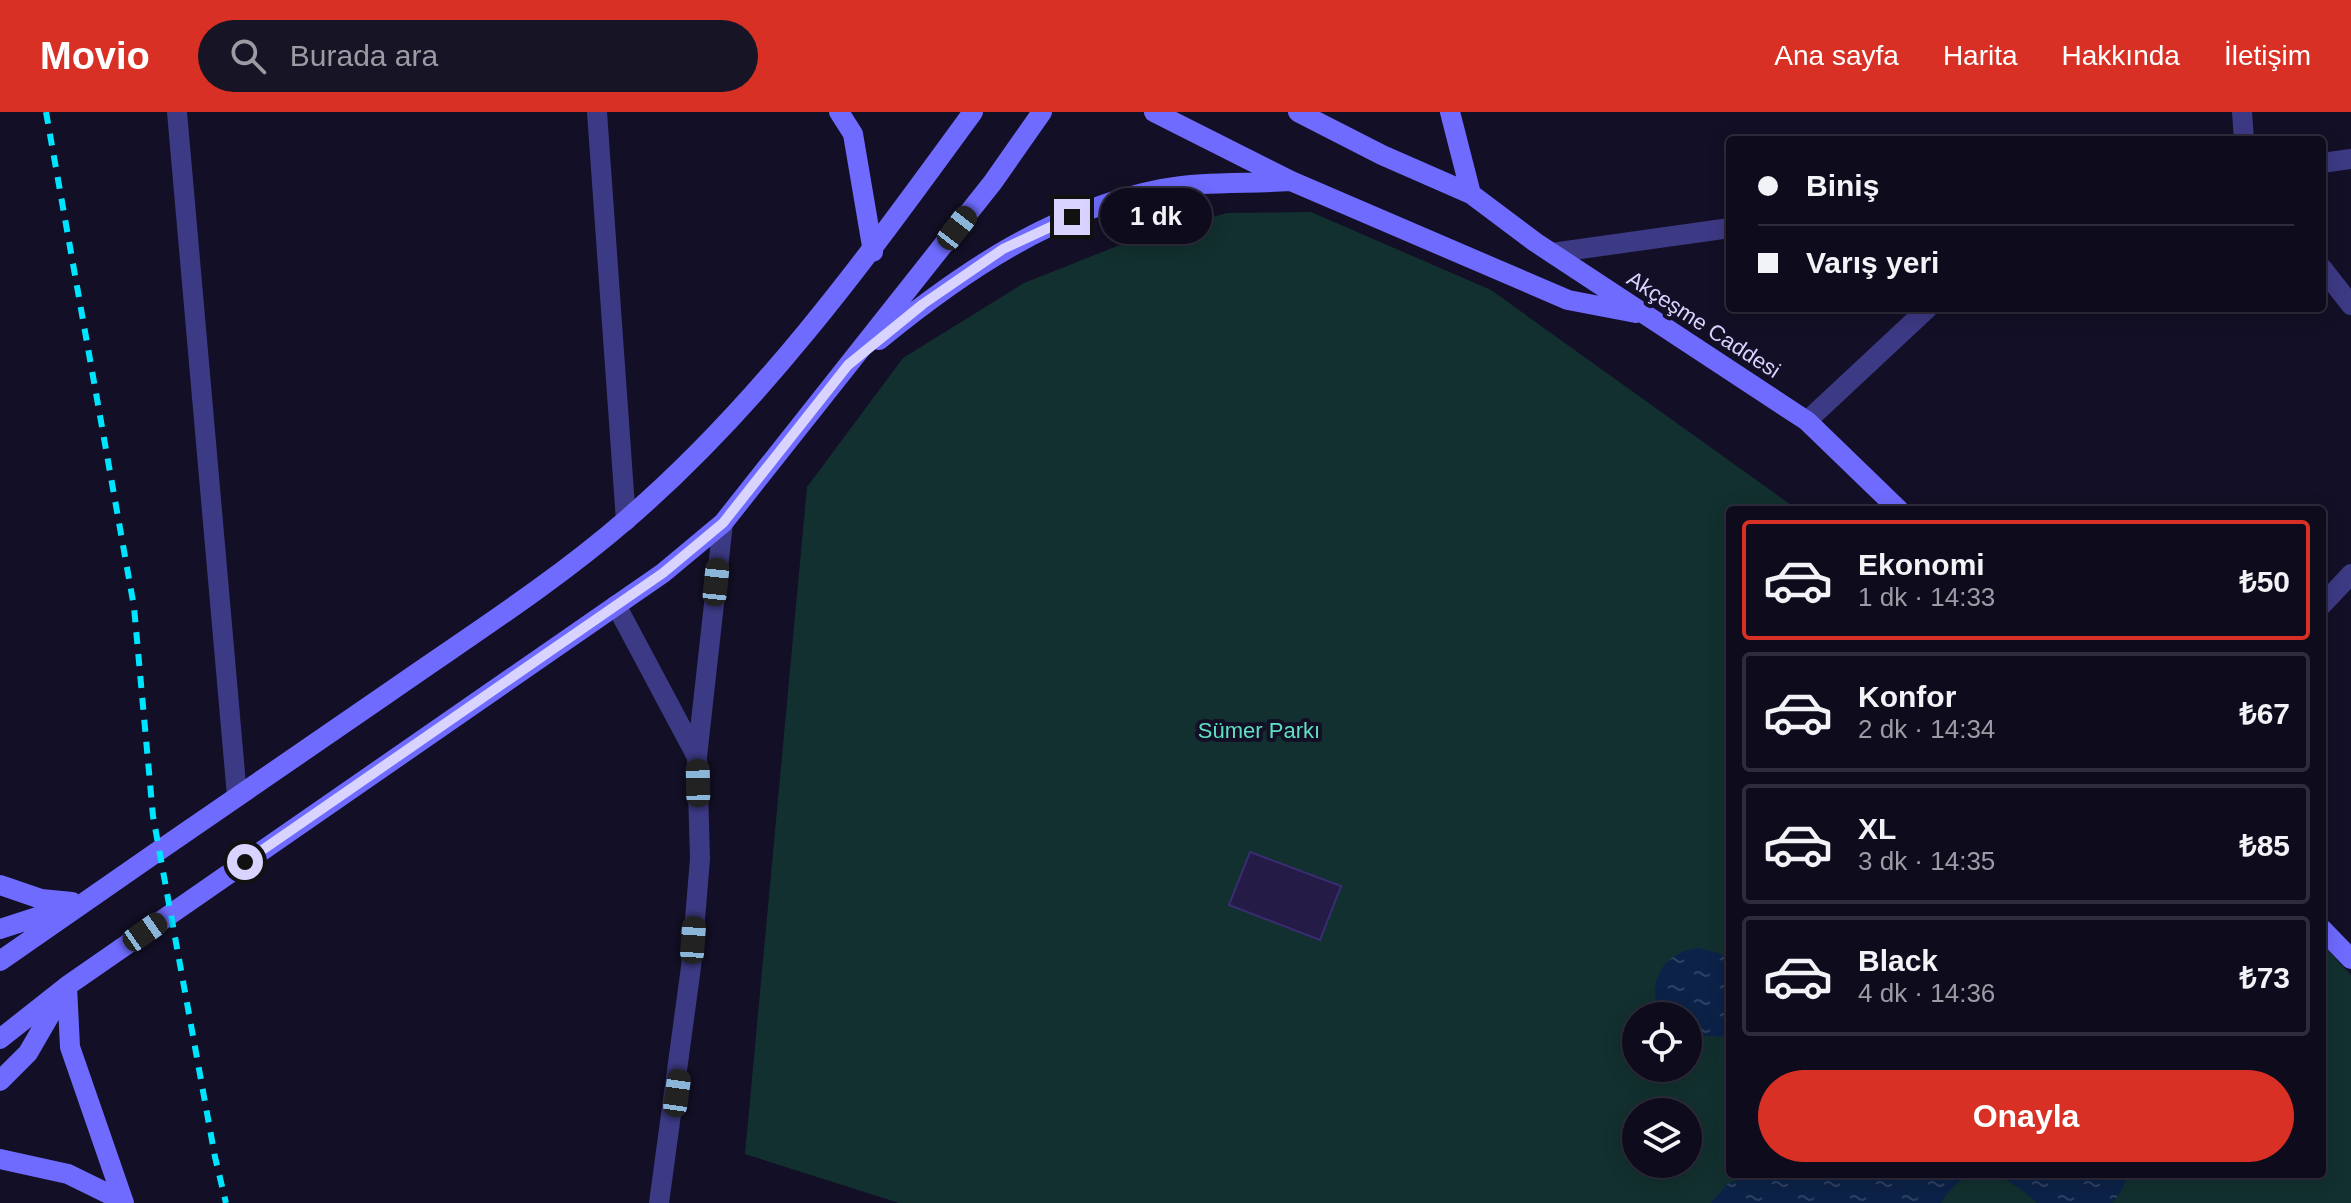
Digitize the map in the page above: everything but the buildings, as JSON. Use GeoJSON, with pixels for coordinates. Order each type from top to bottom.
{"type":"FeatureCollection","features":[{"type":"Feature","properties":{"kind":"main road"},"geometry":{"type":"LineString","coordinates":[[839,112],[853,134],[873,252]]}},
{"type":"Feature","properties":{"kind":"main road"},"geometry":{"type":"LineString","coordinates":[[0,961],[539,588],[626,521],[698,453],[873,252],[973,112]]}},
{"type":"Feature","properties":{"kind":"main road"},"geometry":{"type":"LineString","coordinates":[[0,1039],[67,986],[663,573],[723,523],[993,182],[1042,112]]}},
{"type":"Feature","properties":{"kind":"main road"},"geometry":{"type":"LineString","coordinates":[[1154,112],[1291,181],[1568,300],[1646,315]]}},
{"type":"Feature","properties":{"kind":"main road","name":"Akçeşme Caddesi"},"geometry":{"type":"LineString","coordinates":[[1298,112],[1382,155],[1471,194],[1552,253],[1807,421],[1895,506]]}},
{"type":"Feature","properties":{"kind":"main road"},"geometry":{"type":"LineString","coordinates":[[1450,112],[1471,194]]}},
{"type":"Feature","properties":{"kind":"main road"},"geometry":{"type":"LineString","coordinates":[[848,365],[923,304],[1003,249],[1094,206],[1164,188],[1291,181]]}},
{"type":"Feature","properties":{"kind":"main road"},"geometry":{"type":"LineString","coordinates":[[0,885],[41,899],[84,902]]}},
{"type":"Feature","properties":{"kind":"main road"},"geometry":{"type":"LineString","coordinates":[[0,929],[84,902]]}},
{"type":"Feature","properties":{"kind":"main road"},"geometry":{"type":"LineString","coordinates":[[2326,933],[2351,959]]}},
{"type":"Feature","properties":{"kind":"main road"},"geometry":{"type":"LineString","coordinates":[[0,1081],[28,1053],[67,986]]}},
{"type":"Feature","properties":{"kind":"main road"},"geometry":{"type":"LineString","coordinates":[[67,986],[70,1047],[124,1202]]}},
{"type":"Feature","properties":{"kind":"main road"},"geometry":{"type":"LineString","coordinates":[[0,1159],[68,1174],[124,1202]]}},
{"type":"Feature","properties":{"kind":"street"},"geometry":{"type":"LineString","coordinates":[[177,112],[237,796]]}},
{"type":"Feature","properties":{"kind":"street"},"geometry":{"type":"LineString","coordinates":[[597,112],[626,521]]}},
{"type":"Feature","properties":{"kind":"street"},"geometry":{"type":"LineString","coordinates":[[2242,112],[2244,136]]}},
{"type":"Feature","properties":{"kind":"street"},"geometry":{"type":"LineString","coordinates":[[2326,162],[2351,159]]}},
{"type":"Feature","properties":{"kind":"street"},"geometry":{"type":"LineString","coordinates":[[1552,253],[1726,229]]}},
{"type":"Feature","properties":{"kind":"street"},"geometry":{"type":"LineString","coordinates":[[2326,273],[2351,305]]}},
{"type":"Feature","properties":{"kind":"street"},"geometry":{"type":"LineString","coordinates":[[1807,421],[1924,312]]}},
{"type":"Feature","properties":{"kind":"street"},"geometry":{"type":"LineString","coordinates":[[659,1203],[691,967],[700,859],[697,757],[723,523]]}},
{"type":"Feature","properties":{"kind":"street"},"geometry":{"type":"LineString","coordinates":[[2326,601],[2351,574]]}},
{"type":"Feature","properties":{"kind":"street"},"geometry":{"type":"LineString","coordinates":[[616,605],[697,757]]}},
{"type":"Feature","properties":{"kind":"green space","name":"Sümer Parkı"},"geometry":{"type":"Polygon","coordinates":[[[1311,212],[1491,290],[1792,506],[1726,506],[1726,1178],[2326,1178],[2326,948],[2351,975],[2351,1203],[899,1203],[745,1154],[807,487],[903,358],[1024,283],[1135,239],[1227,213],[1311,212]]]}},
{"type":"Feature","properties":{"kind":"water"},"geometry":{"type":"Polygon","coordinates":[[[1698,948],[1719,953],[1726,959],[1726,1037],[1702,1036],[1702,1002],[1657,1002],[1656,981],[1666,963],[1675,956],[1698,948]]]}},
{"type":"Feature","properties":{"kind":"water"},"geometry":{"type":"Polygon","coordinates":[[[1744,1178],[1966,1178],[1952,1188],[1941,1203],[1711,1203],[1727,1184],[1744,1178]]]}},
{"type":"Feature","properties":{"kind":"water"},"geometry":{"type":"Polygon","coordinates":[[[2002,1178],[2126,1178],[2112,1203],[2037,1203],[2002,1178]]]}},
{"type":"Feature","properties":{"kind":"railway"},"geometry":{"type":"LineString","coordinates":[[46,112],[134,607],[153,816],[226,1203]]}},
{"type":"Feature","properties":{"kind":"route"},"geometry":{"type":"LineString","coordinates":[[245,862],[663,573],[723,523],[848,365],[923,304],[1003,249],[1072,217]]}}]}
